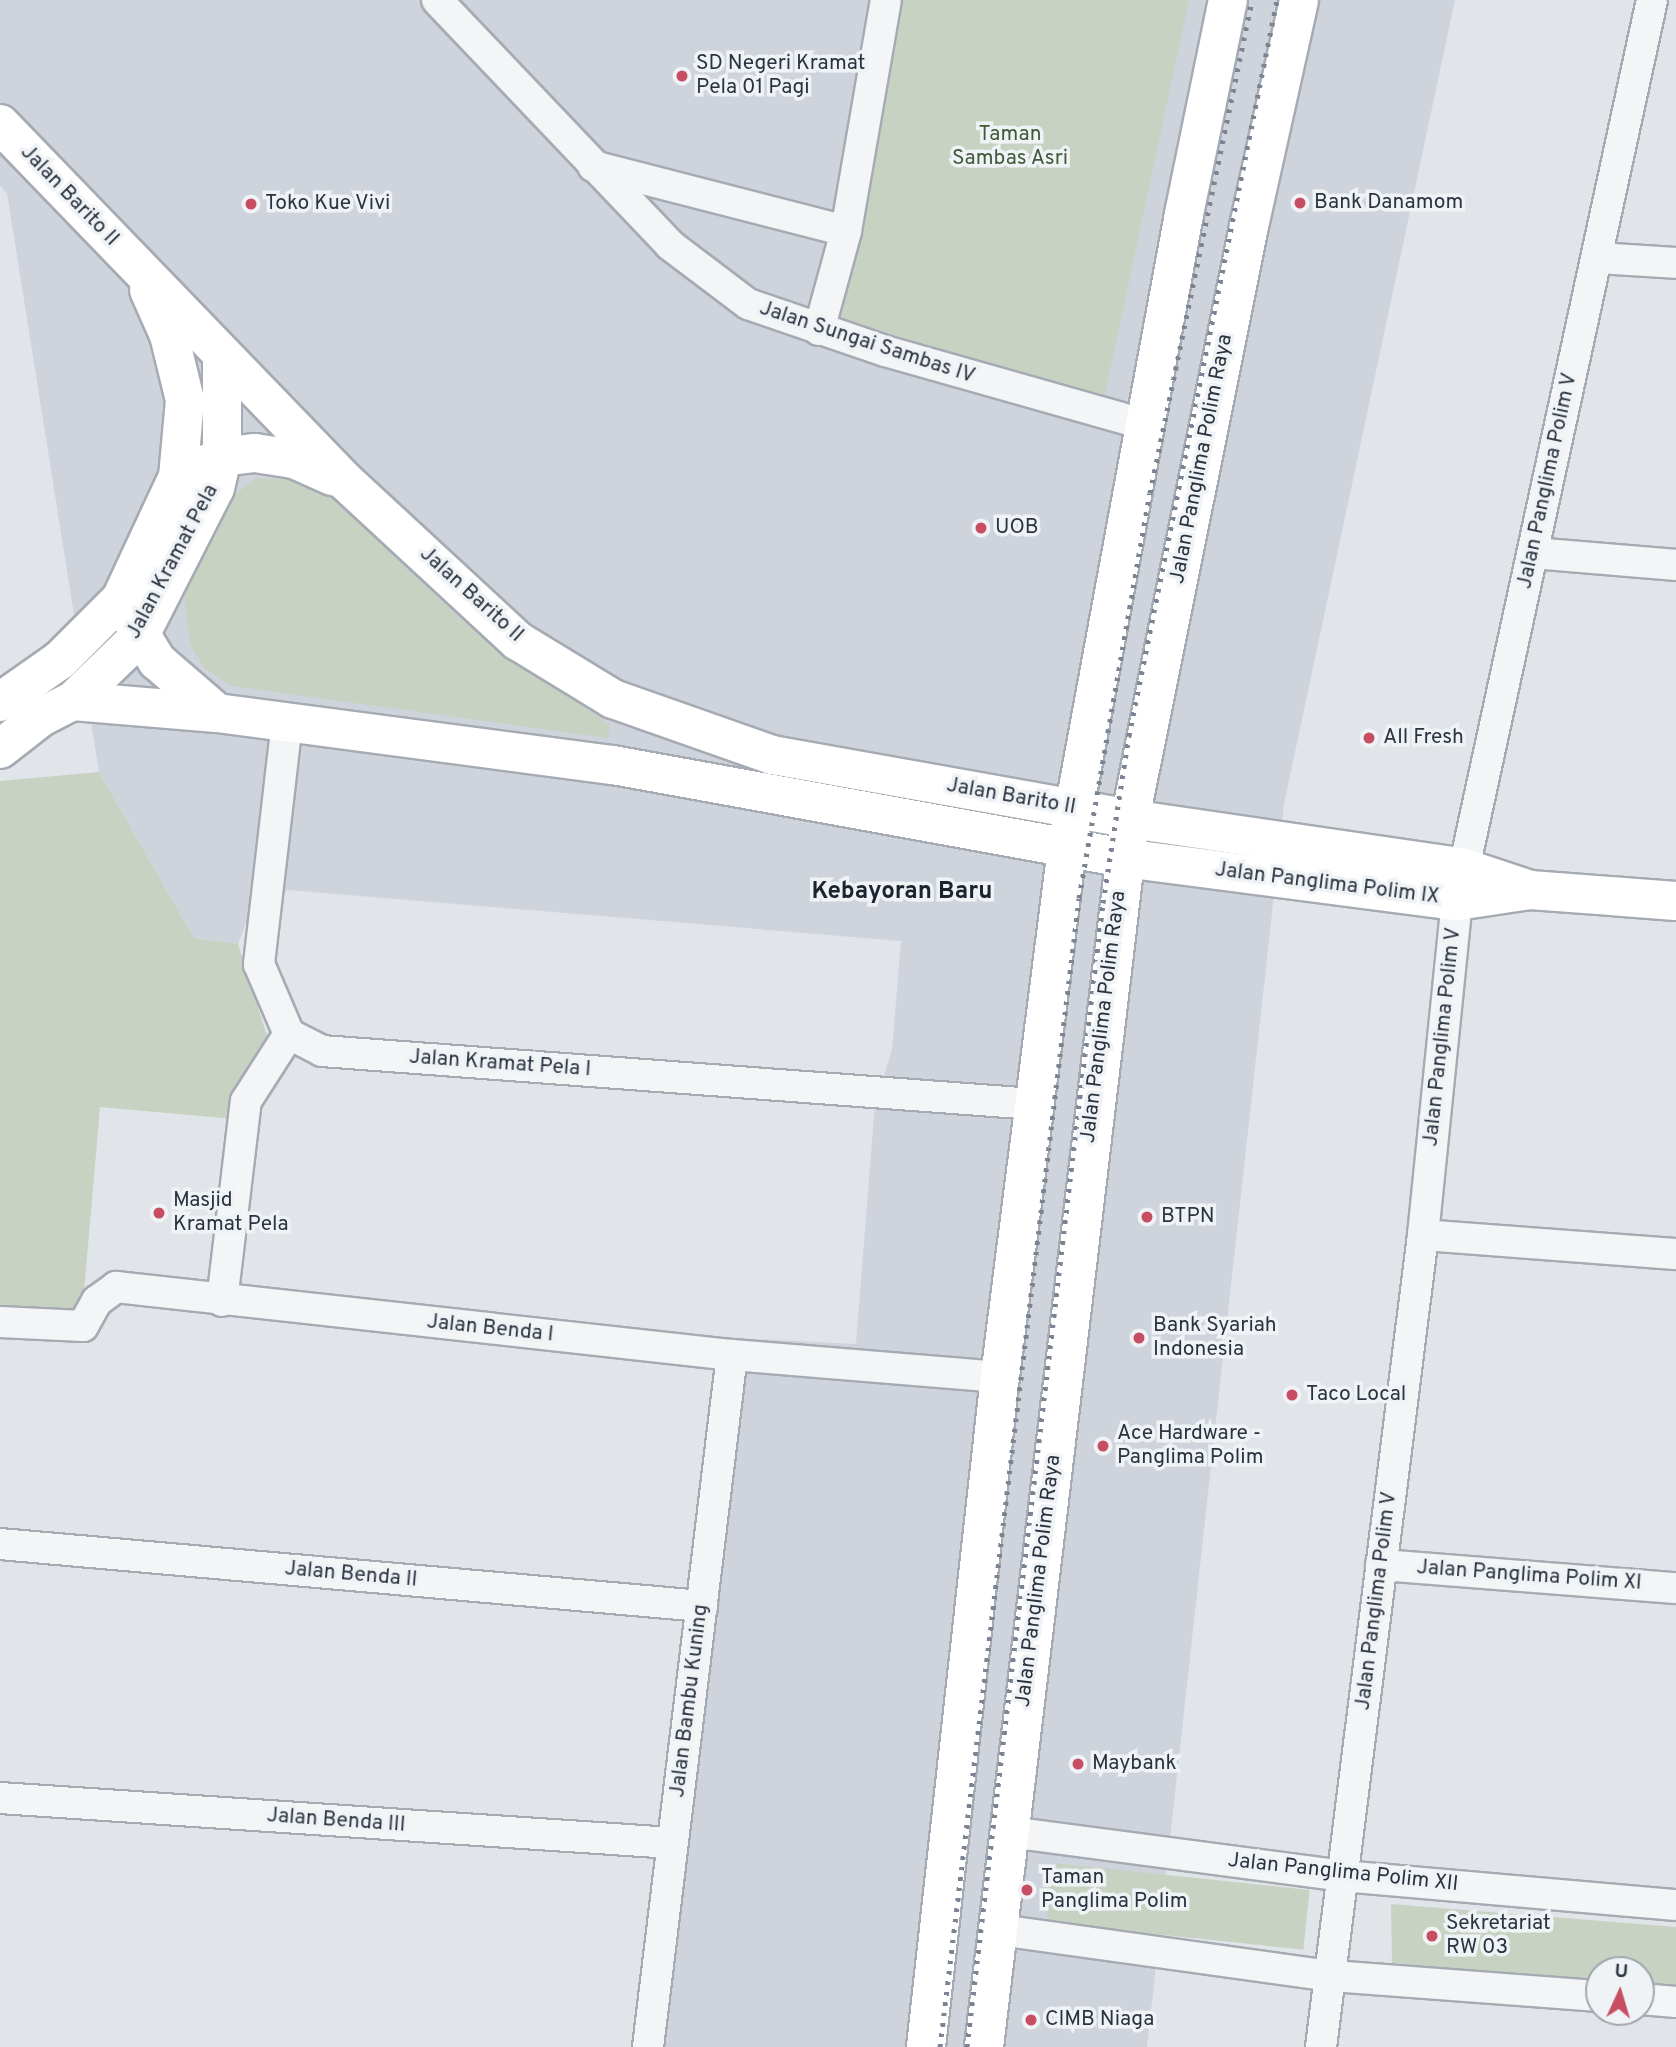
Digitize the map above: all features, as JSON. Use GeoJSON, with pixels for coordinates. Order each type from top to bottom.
{"type":"FeatureCollection","features":[{"type":"Feature","properties":{"kind":"street","name":"Jalan Sungai Sambas IV"},"geometry":{"type":"LineString","coordinates":[[437,0],[670,245],[748,304],[819,330],[1147,425]]}},
{"type":"Feature","properties":{"kind":"street"},"geometry":{"type":"LineString","coordinates":[[819,330],[846,231],[886,0]]}},
{"type":"Feature","properties":{"kind":"street"},"geometry":{"type":"LineString","coordinates":[[926,2047],[1000,1377],[1067,848],[1228,0]]}},
{"type":"Feature","properties":{"kind":"street","name":"Jalan Panglima Polim Raya"},"geometry":{"type":"LineString","coordinates":[[984,2047],[1130,819],[1249,226],[1300,0]]}},
{"type":"Feature","properties":{"kind":"street","name":"Jalan Panglima Polim V"},"geometry":{"type":"LineString","coordinates":[[1321,2047],[1423,1235],[1461,885],[1652,0]]}},
{"type":"Feature","properties":{"kind":"street","name":"Jalan Barito II"},"geometry":{"type":"LineString","coordinates":[[0,124],[345,481],[518,641],[613,699],[772,755],[1130,819]]}},
{"type":"Feature","properties":{"kind":"street"},"geometry":{"type":"LineString","coordinates":[[593,166],[846,231]]}},
{"type":"Feature","properties":{"kind":"street"},"geometry":{"type":"LineString","coordinates":[[1597,258],[1676,263]]}},
{"type":"Feature","properties":{"kind":"street","name":"Jalan Kramat Pela"},"geometry":{"type":"LineString","coordinates":[[0,702],[60,660],[121,599],[178,477],[185,400],[169,335],[138,267]]}},
{"type":"Feature","properties":{"kind":"street","name":"Jalan Kramat Pela"},"geometry":{"type":"LineString","coordinates":[[0,749],[41,717],[73,701],[139,637],[215,488],[222,457],[222,355]]}},
{"type":"Feature","properties":{"kind":"street"},"geometry":{"type":"LineString","coordinates":[[178,477],[222,457],[255,453],[294,459],[345,481]]}},
{"type":"Feature","properties":{"kind":"street"},"geometry":{"type":"LineString","coordinates":[[1533,553],[1676,565]]}},
{"type":"Feature","properties":{"kind":"street"},"geometry":{"type":"LineString","coordinates":[[121,599],[139,637],[178,683],[217,713]]}},
{"type":"Feature","properties":{"kind":"street","name":"Jalan Barito II"},"geometry":{"type":"LineString","coordinates":[[73,701],[217,713],[613,765],[1124,858]]}},
{"type":"Feature","properties":{"kind":"street"},"geometry":{"type":"LineString","coordinates":[[222,1301],[246,1101],[289,1034],[259,964],[287,722]]}},
{"type":"Feature","properties":{"kind":"street","name":"Jalan Panglima Polim IX"},"geometry":{"type":"LineString","coordinates":[[1130,819],[1461,885]]}},
{"type":"Feature","properties":{"kind":"street","name":"Jalan Panglima Polim IX"},"geometry":{"type":"LineString","coordinates":[[1124,858],[1676,901]]}},
{"type":"Feature","properties":{"kind":"street","name":"Jalan Kramat Pela I"},"geometry":{"type":"LineString","coordinates":[[289,1034],[322,1051],[1034,1104]]}},
{"type":"Feature","properties":{"kind":"street"},"geometry":{"type":"LineString","coordinates":[[1423,1235],[1676,1254]]}},
{"type":"Feature","properties":{"kind":"street","name":"Jalan Benda I"},"geometry":{"type":"LineString","coordinates":[[0,1322],[83,1326],[97,1301],[116,1287],[222,1301],[732,1355],[1000,1377]]}},
{"type":"Feature","properties":{"kind":"street","name":"Jalan Bambu Kuning"},"geometry":{"type":"LineString","coordinates":[[648,2047],[732,1355]]}},
{"type":"Feature","properties":{"kind":"street","name":"Jalan Benda II"},"geometry":{"type":"LineString","coordinates":[[0,1544],[702,1606]]}},
{"type":"Feature","properties":{"kind":"street","name":"Jalan Panglima Polim XI"},"geometry":{"type":"LineString","coordinates":[[1381,1565],[1676,1588]]}},
{"type":"Feature","properties":{"kind":"street","name":"Jalan Benda III"},"geometry":{"type":"LineString","coordinates":[[0,1798],[673,1843]]}},
{"type":"Feature","properties":{"kind":"street","name":"Jalan Panglima Polim XII"},"geometry":{"type":"LineString","coordinates":[[1010,1832],[1343,1876],[1676,1905]]}},
{"type":"Feature","properties":{"kind":"street"},"geometry":{"type":"LineString","coordinates":[[999,1930],[1332,1976],[1585,1995]]}},
{"type":"Feature","properties":{"kind":"street"},"geometry":{"type":"LineString","coordinates":[[1655,2000],[1676,2002]]}},
{"type":"Feature","properties":{"kind":"shaded area"},"geometry":{"type":"Polygon","coordinates":[[[0,0],[1455,0],[1284,804],[1147,2047],[663,2047],[736,1338],[856,1344],[875,1103],[892,1050],[901,941],[288,890],[257,894],[238,944],[194,938],[99,772],[7,193],[0,186],[0,0]]]}},
{"type":"Feature","properties":{"kind":"green space","name":"Taman Sambas Asri"},"geometry":{"type":"Polygon","coordinates":[[[887,0],[1189,0],[1104,399],[838,318],[887,0]]]}},
{"type":"Feature","properties":{"kind":"green space"},"geometry":{"type":"Polygon","coordinates":[[[256,478],[290,479],[322,489],[475,632],[610,725],[608,738],[232,686],[204,668],[190,644],[184,596],[236,494],[256,478]]]}},
{"type":"Feature","properties":{"kind":"green space"},"geometry":{"type":"Polygon","coordinates":[[[99,772],[194,938],[238,944],[267,1036],[234,1119],[100,1107],[83,1303],[69,1321],[0,1315],[0,781],[99,772]]]}},
{"type":"Feature","properties":{"kind":"green space"},"geometry":{"type":"Polygon","coordinates":[[[1053,1863],[1310,1890],[1303,1950],[1047,1923],[1053,1863]]]}},
{"type":"Feature","properties":{"kind":"green space"},"geometry":{"type":"Polygon","coordinates":[[[1391,1904],[1676,1927],[1676,1988],[1655,1986],[1655,1956],[1585,1956],[1585,1980],[1392,1963],[1391,1904]]]}},
{"type":"Feature","properties":{"kind":"railway"},"geometry":{"type":"LineString","coordinates":[[940,2047],[1079,898],[1150,493],[1252,0]]}},
{"type":"Feature","properties":{"kind":"railway"},"geometry":{"type":"LineString","coordinates":[[967,2047],[1103,903],[1129,736],[1277,0]]}},
{"type":"Feature","properties":{"kind":"place","name":"SD Negeri Kramat Pela 01 Pagi"},"geometry":{"type":"Point","coordinates":[682,76]}},
{"type":"Feature","properties":{"kind":"place","name":"Bank Danamom"},"geometry":{"type":"Point","coordinates":[1300,203]}},
{"type":"Feature","properties":{"kind":"place","name":"Toko Kue Vivi"},"geometry":{"type":"Point","coordinates":[251,204]}},
{"type":"Feature","properties":{"kind":"place","name":"UOB"},"geometry":{"type":"Point","coordinates":[981,528]}},
{"type":"Feature","properties":{"kind":"place","name":"All Fresh"},"geometry":{"type":"Point","coordinates":[1369,738]}},
{"type":"Feature","properties":{"kind":"place","name":"Masjid Kramat Pela"},"geometry":{"type":"Point","coordinates":[159,1213]}},
{"type":"Feature","properties":{"kind":"place","name":"BTPN"},"geometry":{"type":"Point","coordinates":[1147,1217]}},
{"type":"Feature","properties":{"kind":"place","name":"Bank Syariah Indonesia"},"geometry":{"type":"Point","coordinates":[1139,1338]}},
{"type":"Feature","properties":{"kind":"place","name":"Taco Local"},"geometry":{"type":"Point","coordinates":[1292,1395]}},
{"type":"Feature","properties":{"kind":"place","name":"Ace Hardware - Panglima Polim"},"geometry":{"type":"Point","coordinates":[1103,1446]}},
{"type":"Feature","properties":{"kind":"place","name":"Maybank"},"geometry":{"type":"Point","coordinates":[1078,1764]}},
{"type":"Feature","properties":{"kind":"place","name":"Taman Panglima Polim"},"geometry":{"type":"Point","coordinates":[1027,1890]}},
{"type":"Feature","properties":{"kind":"place","name":"Sekretariat RW 03"},"geometry":{"type":"Point","coordinates":[1432,1936]}},
{"type":"Feature","properties":{"kind":"place","name":"CIMB Niaga"},"geometry":{"type":"Point","coordinates":[1031,2020]}},
{"type":"Feature","properties":{"kind":"district","name":"Kebayoran Baru"},"geometry":{"type":"Point","coordinates":[902,893]}}]}
